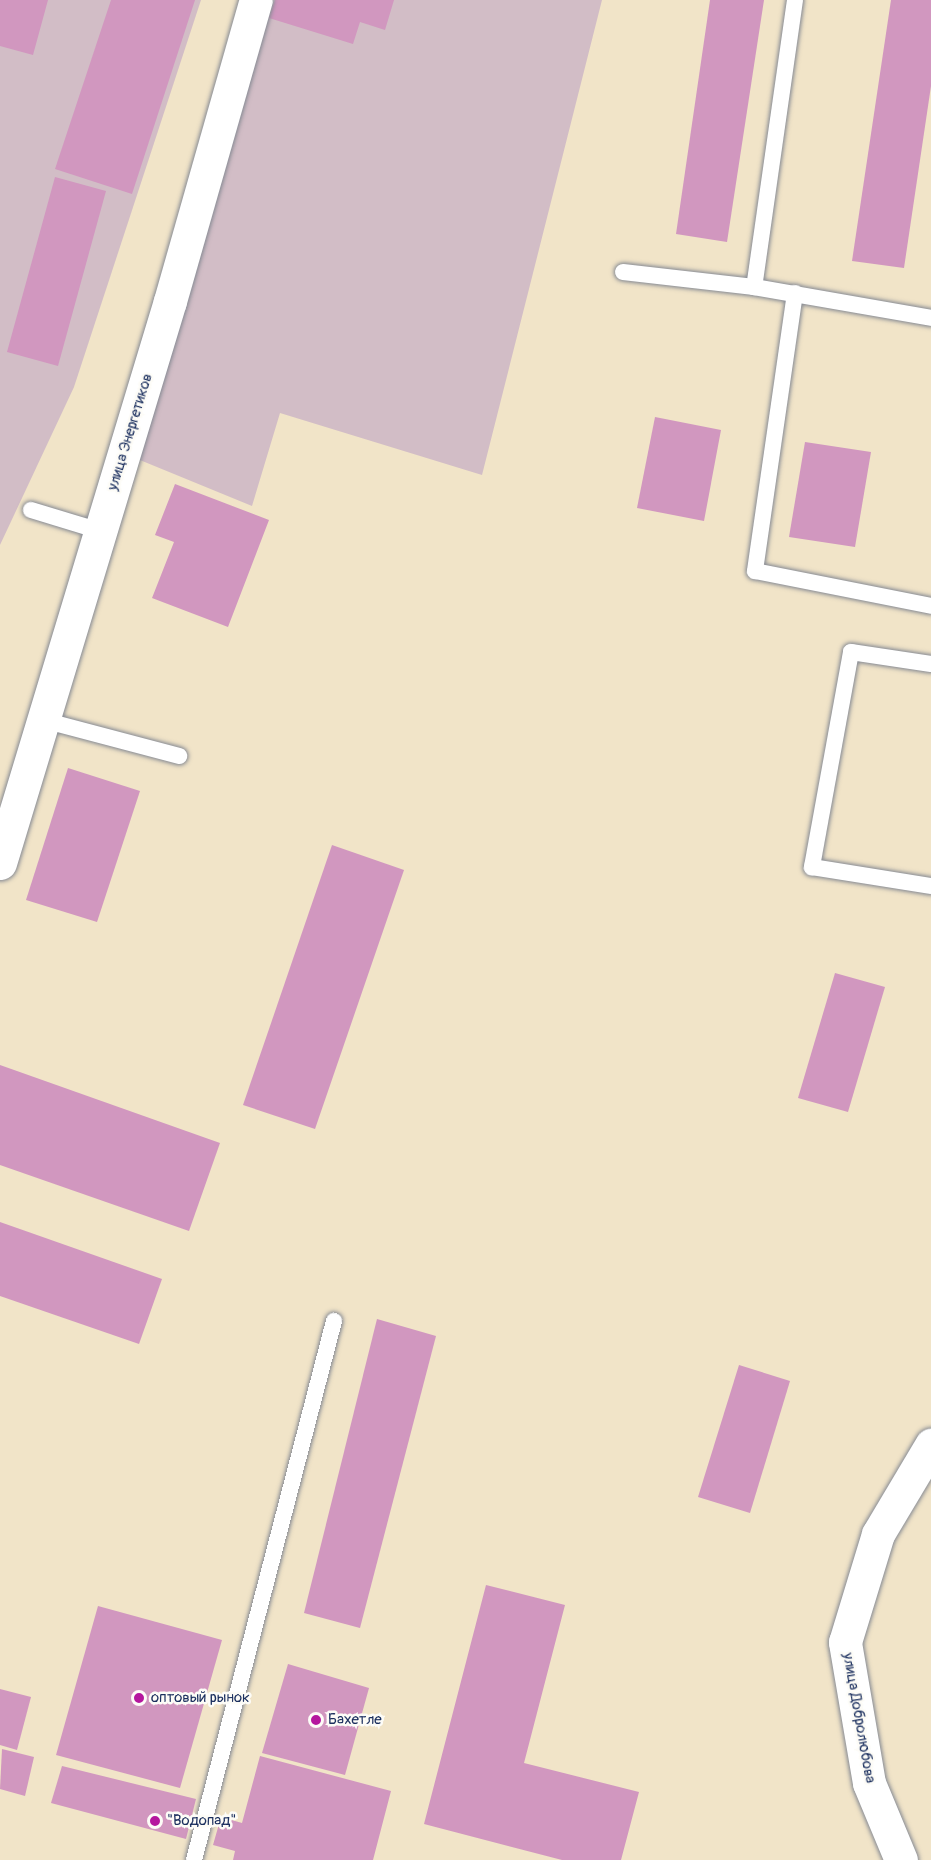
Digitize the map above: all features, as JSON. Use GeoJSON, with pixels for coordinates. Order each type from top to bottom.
{"type":"FeatureCollection","features":[{"type":"Feature","properties":{"kind":"street","name":"улица Энергетиков"},"geometry":{"type":"LineString","coordinates":[[0,863],[256,0]]}},
{"type":"Feature","properties":{"kind":"street","name":"улица Добролюбова"},"geometry":{"type":"LineString","coordinates":[[901,1860],[869,1783],[845,1642],[878,1534],[931,1445]]}},
{"type":"Feature","properties":{"kind":"lane"},"geometry":{"type":"LineString","coordinates":[[754,287],[795,0]]}},
{"type":"Feature","properties":{"kind":"lane"},"geometry":{"type":"LineString","coordinates":[[623,272],[795,293],[931,318]]}},
{"type":"Feature","properties":{"kind":"lane"},"geometry":{"type":"LineString","coordinates":[[795,293],[755,572],[931,606]]}},
{"type":"Feature","properties":{"kind":"lane"},"geometry":{"type":"LineString","coordinates":[[31,510],[100,531]]}},
{"type":"Feature","properties":{"kind":"lane"},"geometry":{"type":"LineString","coordinates":[[931,664],[851,652],[812,867],[931,886]]}},
{"type":"Feature","properties":{"kind":"lane"},"geometry":{"type":"LineString","coordinates":[[43,720],[179,756]]}},
{"type":"Feature","properties":{"kind":"lane"},"geometry":{"type":"LineString","coordinates":[[194,1860],[334,1321]]}},
{"type":"Feature","properties":{"kind":"shaded area"},"geometry":{"type":"Polygon","coordinates":[[[0,0],[201,0],[74,387],[0,545],[0,0]]]}},
{"type":"Feature","properties":{"kind":"shaded area"},"geometry":{"type":"Polygon","coordinates":[[[265,0],[602,0],[482,475],[280,413],[252,506],[135,458],[265,0]]]}},
{"type":"Feature","properties":{"kind":"building"},"geometry":{"type":"Polygon","coordinates":[[[0,0],[48,0],[33,55],[0,46],[0,0]]]}},
{"type":"Feature","properties":{"kind":"building"},"geometry":{"type":"Polygon","coordinates":[[[111,0],[195,0],[132,194],[55,169],[111,0]]]}},
{"type":"Feature","properties":{"kind":"building"},"geometry":{"type":"Polygon","coordinates":[[[275,0],[394,0],[385,30],[360,22],[353,44],[269,18],[275,0]]]}},
{"type":"Feature","properties":{"kind":"building"},"geometry":{"type":"Polygon","coordinates":[[[710,0],[764,0],[727,242],[676,234],[710,0]]]}},
{"type":"Feature","properties":{"kind":"building"},"geometry":{"type":"Polygon","coordinates":[[[891,0],[931,0],[931,86],[904,268],[852,261],[891,0]]]}},
{"type":"Feature","properties":{"kind":"building"},"geometry":{"type":"Polygon","coordinates":[[[55,177],[106,191],[58,366],[7,352],[55,177]]]}},
{"type":"Feature","properties":{"kind":"building"},"geometry":{"type":"Polygon","coordinates":[[[655,417],[721,430],[704,521],[637,508],[655,417]]]}},
{"type":"Feature","properties":{"kind":"building"},"geometry":{"type":"Polygon","coordinates":[[[805,442],[871,452],[855,547],[789,537],[805,442]]]}},
{"type":"Feature","properties":{"kind":"building"},"geometry":{"type":"Polygon","coordinates":[[[175,484],[269,520],[228,627],[152,598],[174,542],[155,535],[175,484]]]}},
{"type":"Feature","properties":{"kind":"building"},"geometry":{"type":"Polygon","coordinates":[[[68,768],[140,791],[97,922],[26,900],[68,768]]]}},
{"type":"Feature","properties":{"kind":"building"},"geometry":{"type":"Polygon","coordinates":[[[332,845],[404,870],[315,1129],[243,1105],[332,845]]]}},
{"type":"Feature","properties":{"kind":"building"},"geometry":{"type":"Polygon","coordinates":[[[835,973],[885,987],[848,1112],[798,1098],[835,973]]]}},
{"type":"Feature","properties":{"kind":"building"},"geometry":{"type":"Polygon","coordinates":[[[0,1065],[220,1143],[189,1231],[0,1165],[0,1065]]]}},
{"type":"Feature","properties":{"kind":"building"},"geometry":{"type":"Polygon","coordinates":[[[0,1222],[162,1279],[139,1344],[0,1296],[0,1222]]]}},
{"type":"Feature","properties":{"kind":"building"},"geometry":{"type":"Polygon","coordinates":[[[377,1319],[436,1336],[360,1628],[304,1613],[377,1319]]]}},
{"type":"Feature","properties":{"kind":"building"},"geometry":{"type":"Polygon","coordinates":[[[739,1365],[790,1381],[750,1513],[698,1497],[739,1365]]]}},
{"type":"Feature","properties":{"kind":"building"},"geometry":{"type":"Polygon","coordinates":[[[486,1585],[565,1605],[524,1763],[639,1792],[621,1860],[562,1860],[424,1824],[486,1585]]]}},
{"type":"Feature","properties":{"kind":"building","name":"оптовый рынок"},"geometry":{"type":"Polygon","coordinates":[[[98,1606],[222,1640],[180,1788],[56,1755],[98,1606]]]}},
{"type":"Feature","properties":{"kind":"building","name":"Бахетле"},"geometry":{"type":"Polygon","coordinates":[[[288,1664],[369,1688],[345,1775],[262,1753],[288,1664]]]}},
{"type":"Feature","properties":{"kind":"building"},"geometry":{"type":"Polygon","coordinates":[[[0,1689],[31,1697],[17,1750],[0,1745],[0,1689]]]}},
{"type":"Feature","properties":{"kind":"building"},"geometry":{"type":"Polygon","coordinates":[[[2,1749],[34,1757],[25,1796],[0,1789],[2,1749]]]}},
{"type":"Feature","properties":{"kind":"building"},"geometry":{"type":"Polygon","coordinates":[[[260,1756],[391,1791],[373,1860],[233,1860],[235,1851],[213,1845],[221,1817],[242,1823],[260,1756]]]}},
{"type":"Feature","properties":{"kind":"building","name":"\"Водопад\""},"geometry":{"type":"Polygon","coordinates":[[[62,1766],[196,1799],[186,1839],[51,1803],[62,1766]]]}},
{"type":"Feature","properties":{"kind":"place","name":"оптовый рынок"},"geometry":{"type":"Point","coordinates":[139,1698]}},
{"type":"Feature","properties":{"kind":"place","name":"Бахетле"},"geometry":{"type":"Point","coordinates":[316,1720]}},
{"type":"Feature","properties":{"kind":"place","name":"\"Водопад\""},"geometry":{"type":"Point","coordinates":[155,1821]}}]}
